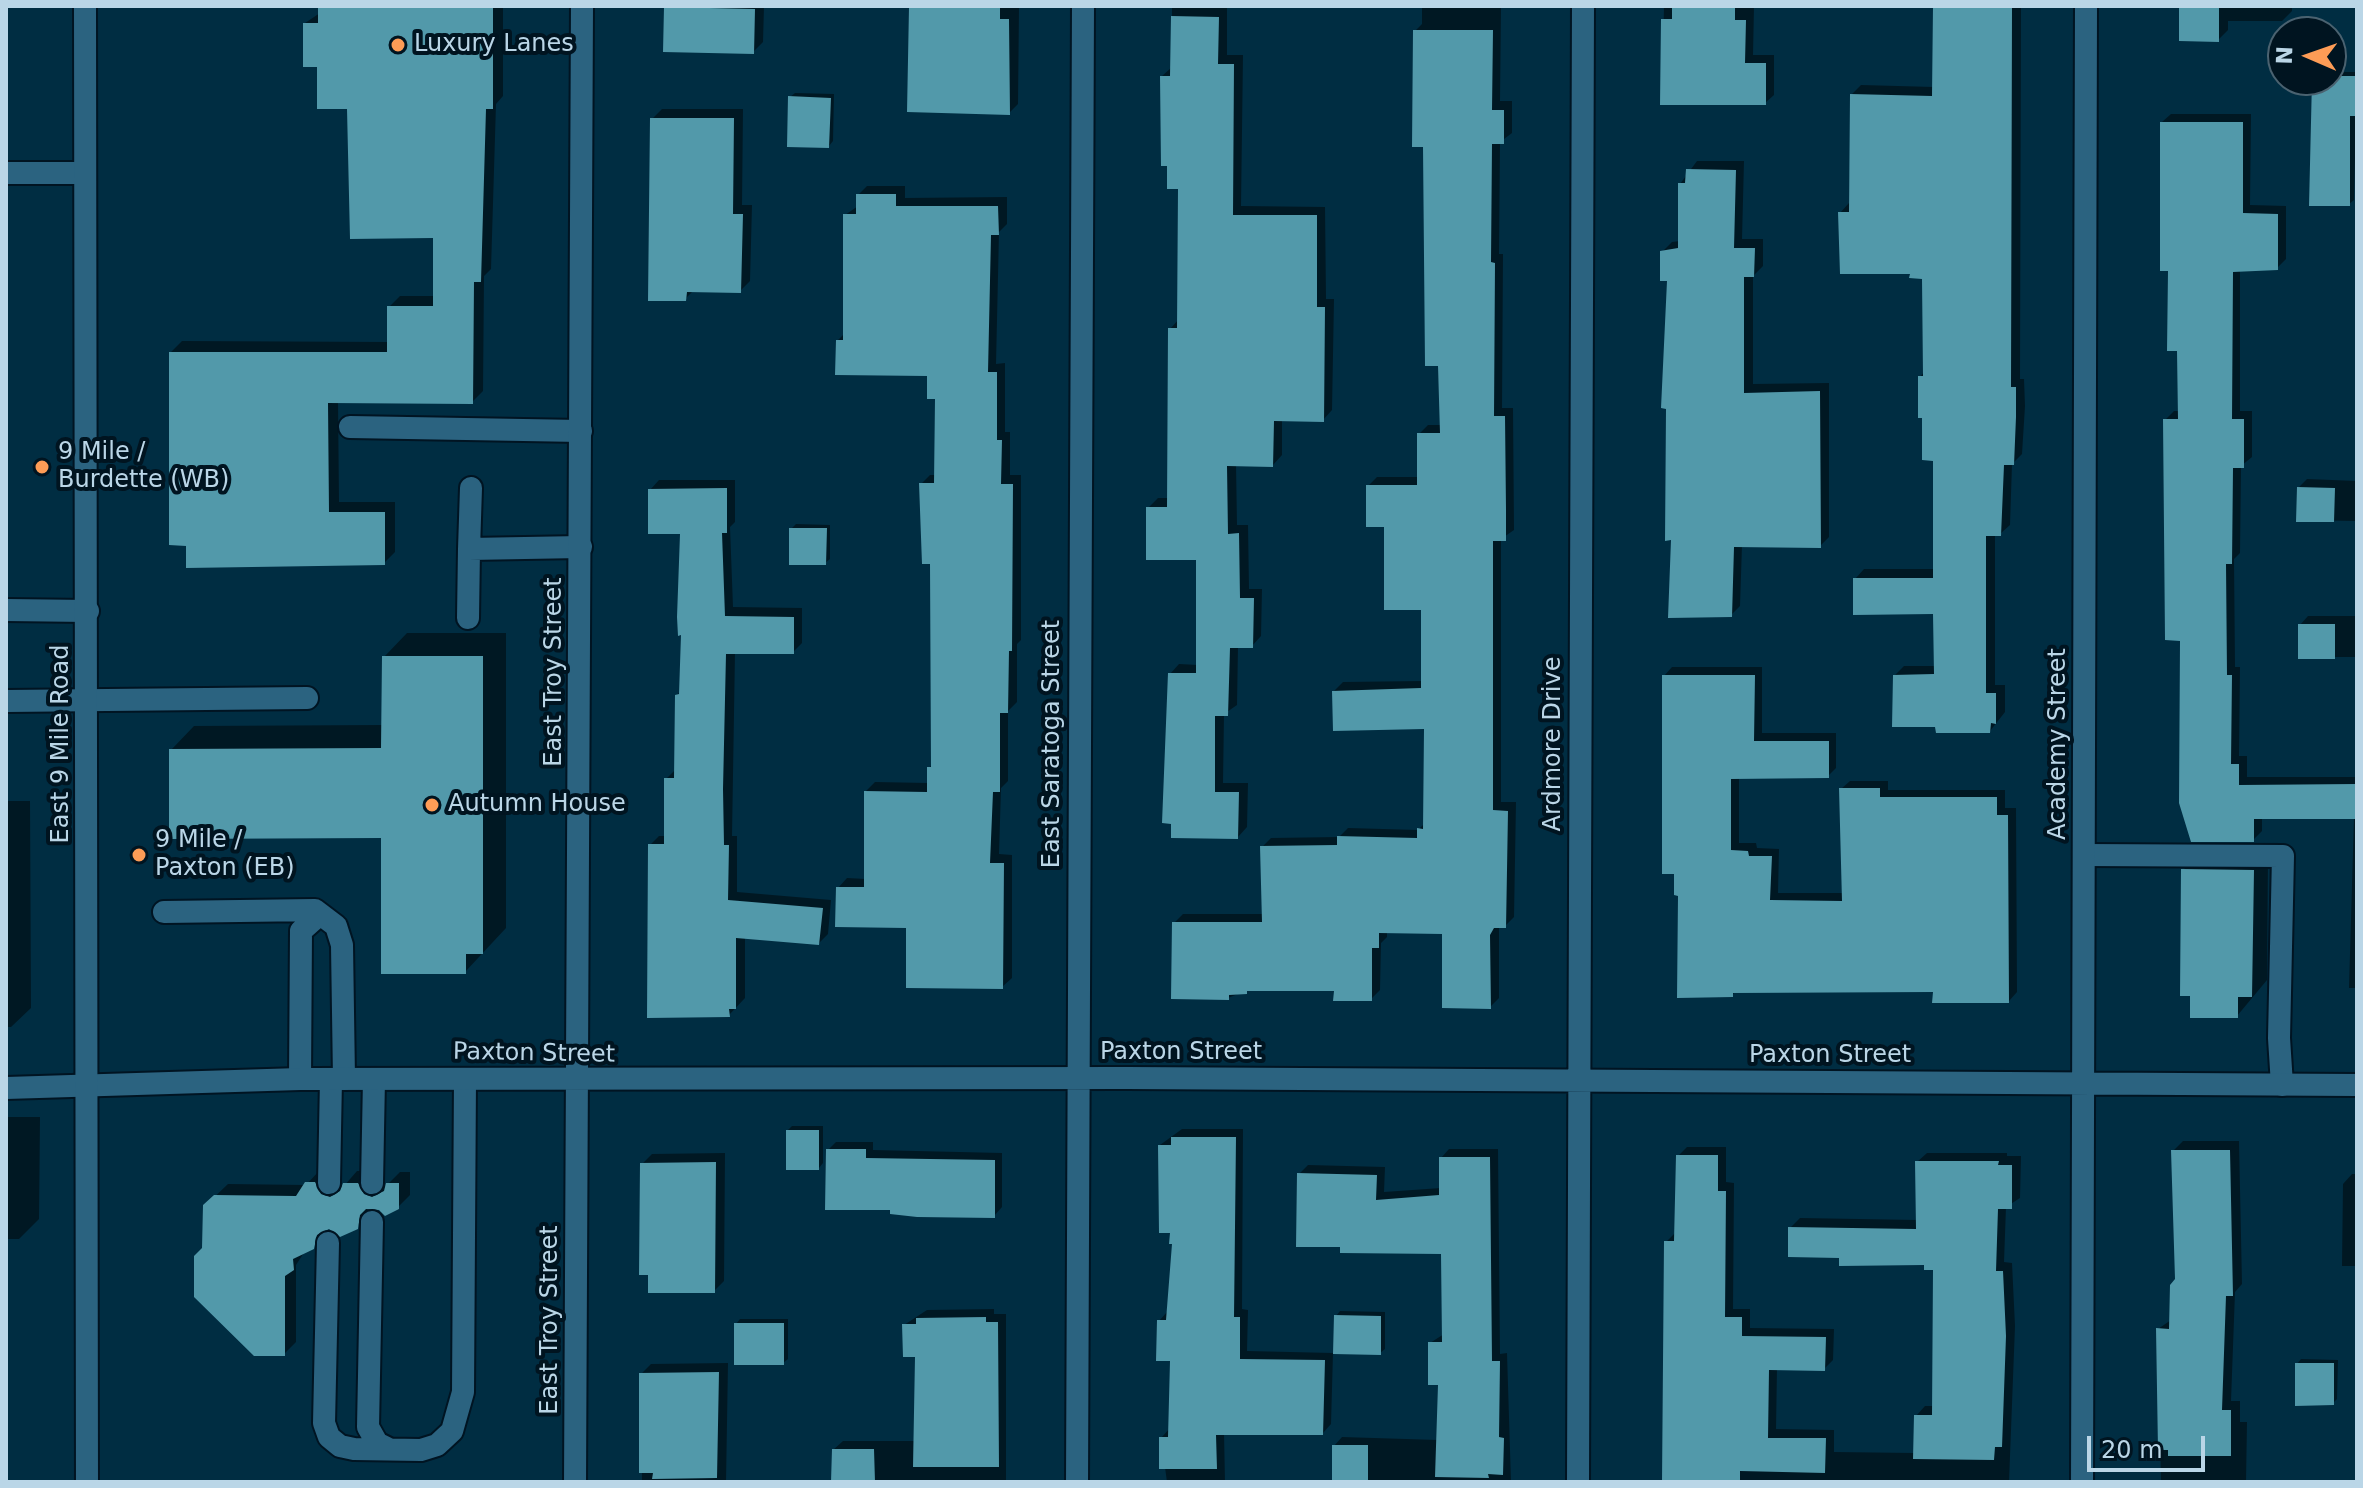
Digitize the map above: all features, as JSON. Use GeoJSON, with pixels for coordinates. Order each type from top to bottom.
{"type":"FeatureCollection","features":[{"type":"Feature","properties":{"kind":"street","name":"East 9 Mile Road"},"geometry":{"type":"LineString","coordinates":[[85,6],[89,700],[87,1482]]}},
{"type":"Feature","properties":{"kind":"street","name":"East Troy Street"},"geometry":{"type":"LineString","coordinates":[[575,1482],[582,6]]}},
{"type":"Feature","properties":{"kind":"street","name":"East Saratoga Street"},"geometry":{"type":"LineString","coordinates":[[1077,1482],[1083,6]]}},
{"type":"Feature","properties":{"kind":"street","name":"Ardmore Drive"},"geometry":{"type":"LineString","coordinates":[[1578,1482],[1583,6]]}},
{"type":"Feature","properties":{"kind":"street","name":"Academy Street"},"geometry":{"type":"LineString","coordinates":[[2082,1482],[2086,6]]}},
{"type":"Feature","properties":{"kind":"street"},"geometry":{"type":"LineString","coordinates":[[6,173],[84,173]]}},
{"type":"Feature","properties":{"kind":"street"},"geometry":{"type":"LineString","coordinates":[[350,427],[581,431]]}},
{"type":"Feature","properties":{"kind":"street"},"geometry":{"type":"LineString","coordinates":[[468,618],[471,488]]}},
{"type":"Feature","properties":{"kind":"street"},"geometry":{"type":"LineString","coordinates":[[469,549],[581,547]]}},
{"type":"Feature","properties":{"kind":"street"},"geometry":{"type":"LineString","coordinates":[[6,610],[88,611]]}},
{"type":"Feature","properties":{"kind":"street"},"geometry":{"type":"LineString","coordinates":[[6,701],[307,698]]}},
{"type":"Feature","properties":{"kind":"street"},"geometry":{"type":"LineString","coordinates":[[2084,855],[2283,856],[2279,1038],[2282,1085]]}},
{"type":"Feature","properties":{"kind":"street"},"geometry":{"type":"LineString","coordinates":[[164,912],[315,910],[336,926],[342,945],[338,1079],[329,1183]]}},
{"type":"Feature","properties":{"kind":"street"},"geometry":{"type":"LineString","coordinates":[[300,1079],[301,931],[320,914]]}},
{"type":"Feature","properties":{"kind":"street","name":"Paxton Street"},"geometry":{"type":"LineString","coordinates":[[6,1088],[300,1079],[2357,1085]]}},
{"type":"Feature","properties":{"kind":"street"},"geometry":{"type":"LineString","coordinates":[[372,1183],[374,1079]]}},
{"type":"Feature","properties":{"kind":"street"},"geometry":{"type":"LineString","coordinates":[[328,1243],[324,1423],[329,1437],[340,1446],[421,1450],[437,1445],[452,1431],[460,1412],[463,1392],[465,1079]]}},
{"type":"Feature","properties":{"kind":"street"},"geometry":{"type":"LineString","coordinates":[[372,1222],[368,1427],[377,1443],[389,1449]]}},
{"type":"Feature","properties":{"kind":"building"},"geometry":{"type":"Polygon","coordinates":[[[318,6],[493,6],[493,109],[486,109],[481,282],[474,282],[473,404],[328,403],[329,512],[385,512],[385,565],[186,568],[186,546],[169,545],[169,352],[387,352],[387,306],[433,306],[433,238],[350,239],[347,109],[317,109],[317,67],[303,67],[303,23],[318,23],[318,6]]]}},
{"type":"Feature","properties":{"kind":"building"},"geometry":{"type":"Polygon","coordinates":[[[1000,6],[1000,19],[1009,19],[1010,115],[907,112],[909,7],[1000,6]]]}},
{"type":"Feature","properties":{"kind":"building"},"geometry":{"type":"Polygon","coordinates":[[[1672,6],[1735,6],[1735,20],[1746,20],[1745,63],[1766,63],[1766,105],[1660,105],[1661,19],[1672,19],[1672,6]]]}},
{"type":"Feature","properties":{"kind":"building"},"geometry":{"type":"Polygon","coordinates":[[[1933,6],[2012,7],[2011,387],[2016,387],[2016,417],[2014,465],[2004,465],[2001,536],[1986,536],[1986,693],[1996,693],[1996,724],[1991,723],[1990,733],[1936,733],[1935,727],[1892,727],[1893,675],[1934,674],[1933,614],[1853,615],[1853,578],[1933,578],[1933,461],[1922,460],[1922,418],[1918,418],[1918,376],[1923,376],[1922,279],[1909,278],[1910,274],[1840,274],[1838,212],[1849,212],[1850,94],[1932,96],[1933,6]]]}},
{"type":"Feature","properties":{"kind":"building"},"geometry":{"type":"Polygon","coordinates":[[[2179,6],[2219,6],[2219,42],[2179,41],[2179,6]]]}},
{"type":"Feature","properties":{"kind":"building"},"geometry":{"type":"Polygon","coordinates":[[[664,7],[755,9],[754,54],[663,52],[664,7]]]}},
{"type":"Feature","properties":{"kind":"building"},"geometry":{"type":"Polygon","coordinates":[[[1171,16],[1219,17],[1218,64],[1234,64],[1233,215],[1317,215],[1317,307],[1325,307],[1324,422],[1274,421],[1273,467],[1227,466],[1228,534],[1239,533],[1240,598],[1254,598],[1253,648],[1230,648],[1228,716],[1215,716],[1215,792],[1239,792],[1238,839],[1171,838],[1171,824],[1162,823],[1168,673],[1196,673],[1196,560],[1146,560],[1146,507],[1167,507],[1168,328],[1177,328],[1178,189],[1167,189],[1167,166],[1161,166],[1160,76],[1170,76],[1171,16]]]}},
{"type":"Feature","properties":{"kind":"building"},"geometry":{"type":"Polygon","coordinates":[[[1413,30],[1493,30],[1492,110],[1504,110],[1504,144],[1492,144],[1494,416],[1505,416],[1506,510],[1506,541],[1493,541],[1493,810],[1508,811],[1506,928],[1494,928],[1490,935],[1491,1009],[1442,1008],[1442,934],[1379,933],[1379,948],[1372,948],[1372,1001],[1333,1001],[1334,991],[1247,991],[1247,994],[1229,995],[1229,1000],[1171,999],[1172,922],[1262,922],[1260,846],[1337,845],[1337,836],[1417,838],[1417,828],[1423,829],[1424,729],[1333,731],[1332,691],[1421,688],[1421,610],[1384,610],[1384,527],[1366,527],[1366,485],[1417,485],[1417,433],[1440,433],[1438,366],[1425,366],[1423,147],[1412,147],[1413,30]]]}},
{"type":"Feature","properties":{"kind":"building"},"geometry":{"type":"Polygon","coordinates":[[[2347,76],[2356,76],[2355,116],[2350,116],[2350,206],[2309,206],[2312,96],[2347,96],[2347,76]]]}},
{"type":"Feature","properties":{"kind":"building"},"geometry":{"type":"Polygon","coordinates":[[[788,96],[831,98],[829,148],[787,147],[788,96]]]}},
{"type":"Feature","properties":{"kind":"building"},"geometry":{"type":"Polygon","coordinates":[[[650,118],[734,118],[733,214],[743,214],[741,293],[687,292],[686,301],[648,301],[650,118]]]}},
{"type":"Feature","properties":{"kind":"building"},"geometry":{"type":"Polygon","coordinates":[[[2160,122],[2243,122],[2243,213],[2278,214],[2278,270],[2233,272],[2232,419],[2244,419],[2244,468],[2233,468],[2232,564],[2226,564],[2227,675],[2232,675],[2231,764],[2239,764],[2239,785],[2357,784],[2357,819],[2254,819],[2254,842],[2191,842],[2179,803],[2180,641],[2165,640],[2163,419],[2178,419],[2177,351],[2167,351],[2168,271],[2160,271],[2160,122]]]}},
{"type":"Feature","properties":{"kind":"building"},"geometry":{"type":"Polygon","coordinates":[[[1686,169],[1736,170],[1734,248],[1755,248],[1754,277],[1744,277],[1744,393],[1820,391],[1821,548],[1734,547],[1732,617],[1668,618],[1671,540],[1665,541],[1666,409],[1661,408],[1667,281],[1660,281],[1660,251],[1678,248],[1678,183],[1685,183],[1686,169]]]}},
{"type":"Feature","properties":{"kind":"building"},"geometry":{"type":"Polygon","coordinates":[[[856,194],[896,194],[896,206],[998,206],[999,235],[991,235],[988,372],[997,372],[997,440],[1002,440],[1001,484],[1013,484],[1012,651],[1009,651],[1008,713],[1000,713],[1000,792],[993,792],[990,863],[1004,863],[1003,989],[906,988],[906,928],[835,927],[836,887],[864,887],[864,791],[927,792],[927,767],[931,767],[930,564],[922,564],[919,483],[934,483],[935,399],[927,399],[927,376],[835,375],[836,340],[843,340],[843,214],[856,214],[856,194]]]}},
{"type":"Feature","properties":{"kind":"building"},"geometry":{"type":"Polygon","coordinates":[[[2297,487],[2335,488],[2334,522],[2296,522],[2297,487]]]}},
{"type":"Feature","properties":{"kind":"building"},"geometry":{"type":"Polygon","coordinates":[[[727,488],[727,533],[722,533],[725,616],[794,617],[794,654],[726,654],[723,789],[724,845],[729,845],[728,900],[823,908],[819,945],[736,938],[736,1009],[729,1009],[730,1017],[647,1018],[648,844],[664,844],[664,778],[674,778],[675,695],[679,694],[681,635],[678,636],[677,617],[680,534],[648,534],[648,489],[727,488]]]}},
{"type":"Feature","properties":{"kind":"building"},"geometry":{"type":"Polygon","coordinates":[[[789,528],[827,528],[826,565],[789,565],[789,528]]]}},
{"type":"Feature","properties":{"kind":"building"},"geometry":{"type":"Polygon","coordinates":[[[2298,624],[2335,624],[2335,659],[2298,659],[2298,624]]]}},
{"type":"Feature","properties":{"kind":"building","name":"Autumn House"},"geometry":{"type":"Polygon","coordinates":[[[382,656],[483,656],[483,954],[466,954],[466,974],[381,974],[381,838],[169,839],[169,749],[381,748],[382,656]]]}},
{"type":"Feature","properties":{"kind":"building"},"geometry":{"type":"Polygon","coordinates":[[[1662,675],[1755,675],[1754,741],[1829,741],[1829,778],[1731,779],[1731,850],[1748,851],[1749,856],[1772,856],[1770,900],[1842,901],[1839,788],[1880,788],[1880,797],[1997,797],[1997,815],[2008,815],[2009,1003],[1932,1003],[1933,992],[1733,993],[1733,997],[1677,998],[1678,896],[1674,895],[1674,874],[1662,874],[1662,675]]]}},
{"type":"Feature","properties":{"kind":"building"},"geometry":{"type":"Polygon","coordinates":[[[2181,869],[2254,870],[2252,997],[2238,997],[2238,1018],[2190,1018],[2190,996],[2180,996],[2181,869]]]}},
{"type":"Feature","properties":{"kind":"building"},"geometry":{"type":"Polygon","coordinates":[[[786,1130],[819,1130],[819,1170],[786,1170],[786,1130]]]}},
{"type":"Feature","properties":{"kind":"building"},"geometry":{"type":"Polygon","coordinates":[[[1171,1137],[1236,1137],[1234,1317],[1240,1317],[1240,1359],[1325,1360],[1323,1435],[1216,1435],[1217,1469],[1159,1469],[1159,1437],[1168,1437],[1170,1361],[1156,1361],[1157,1320],[1166,1320],[1172,1244],[1169,1244],[1170,1233],[1159,1233],[1158,1145],[1171,1145],[1171,1137]]]}},
{"type":"Feature","properties":{"kind":"building"},"geometry":{"type":"Polygon","coordinates":[[[826,1149],[866,1149],[866,1158],[995,1160],[995,1218],[917,1217],[890,1214],[890,1210],[825,1210],[826,1149]]]}},
{"type":"Feature","properties":{"kind":"building"},"geometry":{"type":"Polygon","coordinates":[[[2171,1150],[2230,1150],[2233,1296],[2226,1296],[2222,1410],[2231,1410],[2231,1456],[2168,1456],[2168,1450],[2158,1450],[2156,1328],[2169,1329],[2170,1285],[2175,1279],[2171,1150]]]}},
{"type":"Feature","properties":{"kind":"building"},"geometry":{"type":"Polygon","coordinates":[[[1676,1155],[1718,1155],[1718,1191],[1726,1191],[1725,1317],[1742,1317],[1742,1336],[1826,1337],[1825,1371],[1769,1370],[1768,1438],[1826,1438],[1825,1473],[1740,1471],[1740,1482],[1662,1482],[1664,1241],[1674,1241],[1676,1155]]]}},
{"type":"Feature","properties":{"kind":"building"},"geometry":{"type":"Polygon","coordinates":[[[1439,1157],[1490,1157],[1492,1361],[1500,1361],[1499,1437],[1504,1438],[1503,1475],[1488,1474],[1489,1478],[1435,1477],[1438,1385],[1428,1385],[1428,1342],[1442,1342],[1441,1254],[1340,1253],[1340,1247],[1296,1247],[1297,1173],[1377,1175],[1376,1200],[1439,1195],[1439,1157]]]}},
{"type":"Feature","properties":{"kind":"building"},"geometry":{"type":"Polygon","coordinates":[[[1915,1161],[1999,1161],[1998,1165],[2012,1165],[2012,1209],[1998,1209],[1996,1271],[2003,1271],[2006,1336],[2002,1447],[1995,1447],[1994,1460],[1913,1459],[1914,1415],[1932,1415],[1933,1270],[1924,1270],[1924,1265],[1839,1266],[1839,1258],[1788,1257],[1788,1227],[1916,1229],[1915,1161]]]}},
{"type":"Feature","properties":{"kind":"building"},"geometry":{"type":"Polygon","coordinates":[[[716,1162],[715,1293],[648,1293],[648,1275],[639,1275],[640,1163],[716,1162]]]}},
{"type":"Feature","properties":{"kind":"building"},"geometry":{"type":"Polygon","coordinates":[[[305,1182],[315,1182],[321,1194],[330,1197],[340,1191],[343,1183],[358,1183],[364,1194],[372,1197],[384,1191],[386,1183],[399,1183],[399,1209],[385,1216],[379,1210],[366,1209],[360,1215],[358,1229],[340,1237],[329,1229],[317,1235],[314,1249],[293,1259],[294,1270],[285,1276],[285,1356],[254,1356],[194,1297],[194,1256],[202,1248],[203,1205],[214,1195],[296,1196],[305,1182]]]}},
{"type":"Feature","properties":{"kind":"building"},"geometry":{"type":"Polygon","coordinates":[[[1334,1315],[1381,1316],[1381,1355],[1333,1354],[1334,1315]]]}},
{"type":"Feature","properties":{"kind":"building"},"geometry":{"type":"Polygon","coordinates":[[[986,1317],[986,1322],[998,1322],[999,1467],[913,1467],[915,1357],[903,1357],[902,1324],[916,1324],[916,1318],[986,1317]]]}},
{"type":"Feature","properties":{"kind":"building"},"geometry":{"type":"Polygon","coordinates":[[[734,1323],[784,1323],[784,1365],[734,1365],[734,1323]]]}},
{"type":"Feature","properties":{"kind":"building"},"geometry":{"type":"Polygon","coordinates":[[[2295,1363],[2334,1363],[2334,1405],[2295,1406],[2295,1363]]]}},
{"type":"Feature","properties":{"kind":"building"},"geometry":{"type":"Polygon","coordinates":[[[719,1372],[717,1478],[652,1479],[653,1473],[639,1473],[639,1373],[719,1372]]]}},
{"type":"Feature","properties":{"kind":"building"},"geometry":{"type":"Polygon","coordinates":[[[1332,1445],[1368,1445],[1368,1482],[1332,1482],[1332,1445]]]}},
{"type":"Feature","properties":{"kind":"building"},"geometry":{"type":"Polygon","coordinates":[[[832,1449],[874,1449],[875,1482],[831,1482],[832,1449]]]}},
{"type":"Feature","properties":{"kind":"place","name":"Luxury Lanes"},"geometry":{"type":"Point","coordinates":[398,45]}},
{"type":"Feature","properties":{"kind":"place","name":"9 Mile / Burdette (WB)"},"geometry":{"type":"Point","coordinates":[42,467]}},
{"type":"Feature","properties":{"kind":"place","name":"Autumn House"},"geometry":{"type":"Point","coordinates":[432,805]}},
{"type":"Feature","properties":{"kind":"place","name":"9 Mile / Paxton (EB)"},"geometry":{"type":"Point","coordinates":[139,855]}}]}
